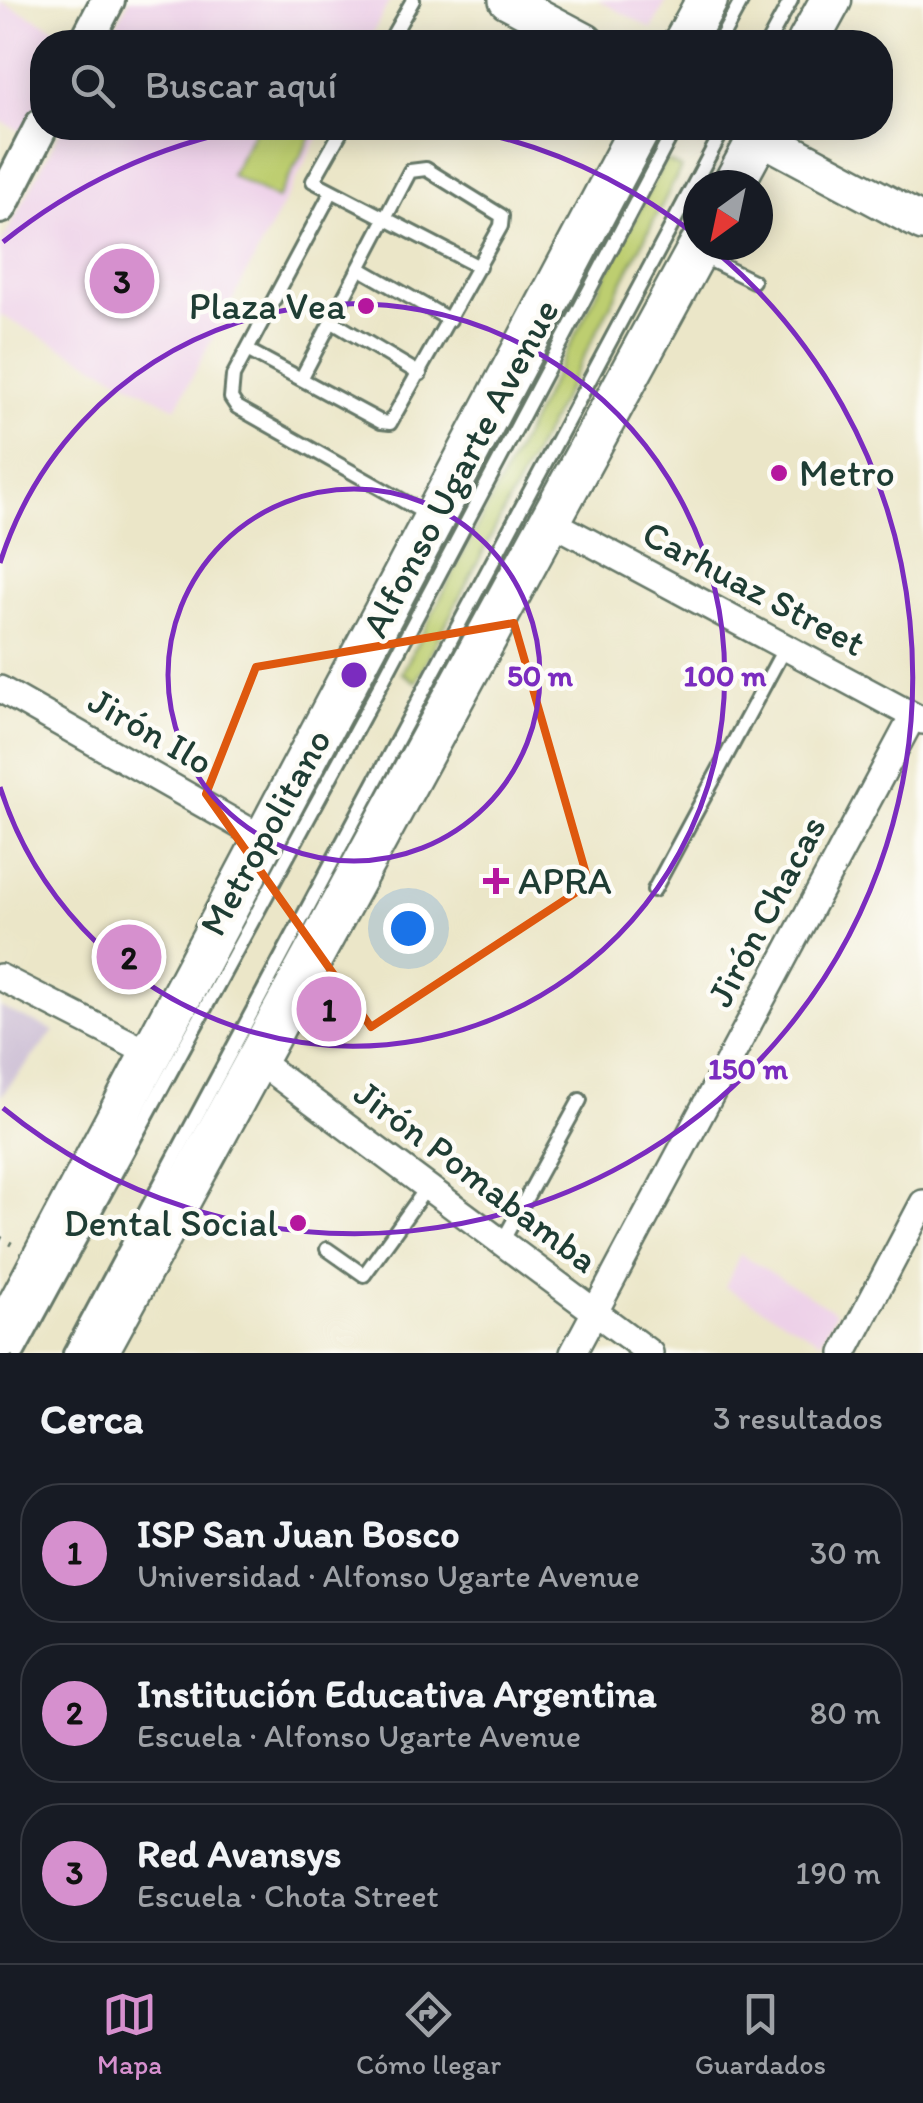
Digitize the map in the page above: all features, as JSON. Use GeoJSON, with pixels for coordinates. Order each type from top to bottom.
{"type":"FeatureCollection","features":[{"type":"Feature","properties":{"kind":"main road"},"geometry":{"type":"LineString","coordinates":[[507,0],[563,30]]}},
{"type":"Feature","properties":{"kind":"main road"},"geometry":{"type":"LineString","coordinates":[[691,30],[707,0]]}},
{"type":"Feature","properties":{"kind":"main road"},"geometry":{"type":"LineString","coordinates":[[815,30],[831,0]]}},
{"type":"Feature","properties":{"kind":"main road","name":"Alfonso Ugarte Avenue"},"geometry":{"type":"LineString","coordinates":[[0,1339],[634,140]]}},
{"type":"Feature","properties":{"kind":"main road"},"geometry":{"type":"LineString","coordinates":[[737,170],[745,140]]}},
{"type":"Feature","properties":{"kind":"main road"},"geometry":{"type":"LineString","coordinates":[[767,140],[923,223]]}},
{"type":"Feature","properties":{"kind":"main road"},"geometry":{"type":"LineString","coordinates":[[98,1353],[692,260]]}},
{"type":"Feature","properties":{"kind":"street"},"geometry":{"type":"LineString","coordinates":[[92,30],[108,0]]}},
{"type":"Feature","properties":{"kind":"street"},"geometry":{"type":"LineString","coordinates":[[0,207],[34,140]]}},
{"type":"Feature","properties":{"kind":"street","name":"Carhuaz Street"},"geometry":{"type":"LineString","coordinates":[[550,521],[918,719]]}},
{"type":"Feature","properties":{"kind":"street","name":"Jirón Ilo"},"geometry":{"type":"LineString","coordinates":[[0,688],[264,839]]}},
{"type":"Feature","properties":{"kind":"street","name":"Jirón Chacas"},"geometry":{"type":"LineString","coordinates":[[573,1353],[918,719]]}},
{"type":"Feature","properties":{"kind":"street"},"geometry":{"type":"LineString","coordinates":[[0,977],[151,1054]]}},
{"type":"Feature","properties":{"kind":"street","name":"Jirón Pomabamba"},"geometry":{"type":"LineString","coordinates":[[257,1060],[650,1353]]}},
{"type":"Feature","properties":{"kind":"street"},"geometry":{"type":"LineString","coordinates":[[844,1353],[923,1204]]}},
{"type":"Feature","properties":{"kind":"lane"},"geometry":{"type":"LineString","coordinates":[[397,30],[413,0]]}},
{"type":"Feature","properties":{"kind":"lane"},"geometry":{"type":"LineString","coordinates":[[726,30],[742,0]]}},
{"type":"Feature","properties":{"kind":"lane"},"geometry":{"type":"LineString","coordinates":[[774,30],[790,0]]}},
{"type":"Feature","properties":{"kind":"lane"},"geometry":{"type":"LineString","coordinates":[[335,140],[313,181],[479,266]]}},
{"type":"Feature","properties":{"kind":"lane","name":"Metropolitano"},"geometry":{"type":"LineString","coordinates":[[18,1353],[380,686],[668,140]]}},
{"type":"Feature","properties":{"kind":"lane","name":"Metropolitano"},"geometry":{"type":"LineString","coordinates":[[70,1353],[742,140]]}},
{"type":"Feature","properties":{"kind":"lane"},"geometry":{"type":"LineString","coordinates":[[247,350],[300,379],[390,423],[450,320],[502,216],[426,169],[410,171],[300,379]]}},
{"type":"Feature","properties":{"kind":"lane"},"geometry":{"type":"LineString","coordinates":[[332,191],[230,387],[237,408],[434,518]]}},
{"type":"Feature","properties":{"kind":"lane"},"geometry":{"type":"LineString","coordinates":[[717,260],[754,281]]}},
{"type":"Feature","properties":{"kind":"lane"},"geometry":{"type":"LineString","coordinates":[[359,268],[450,320]]}},
{"type":"Feature","properties":{"kind":"lane"},"geometry":{"type":"LineString","coordinates":[[331,321],[420,374]]}},
{"type":"Feature","properties":{"kind":"lane"},"geometry":{"type":"LineString","coordinates":[[654,890],[785,647]]}},
{"type":"Feature","properties":{"kind":"lane"},"geometry":{"type":"LineString","coordinates":[[502,1242],[580,1100]]}},
{"type":"Feature","properties":{"kind":"lane"},"geometry":{"type":"LineString","coordinates":[[327,1248],[364,1275],[428,1186]]}},
{"type":"Feature","properties":{"kind":"highlighted area"},"geometry":{"type":"Polygon","coordinates":[[[514,623],[589,884],[371,1027],[206,794],[256,667],[514,623]]]}},
{"type":"Feature","properties":{"kind":"shaded area"},"geometry":{"type":"Polygon","coordinates":[[[129,0],[390,0],[374,30],[113,30],[129,0]]]}},
{"type":"Feature","properties":{"kind":"shaded area"},"geometry":{"type":"Polygon","coordinates":[[[598,0],[667,0],[652,29],[598,0]]]}},
{"type":"Feature","properties":{"kind":"shaded area"},"geometry":{"type":"Polygon","coordinates":[[[0,1],[59,30],[30,30],[27,134],[0,121],[0,1]]]}},
{"type":"Feature","properties":{"kind":"shaded area"},"geometry":{"type":"Polygon","coordinates":[[[56,140],[317,140],[176,408],[0,315],[0,246],[56,140]]]}},
{"type":"Feature","properties":{"kind":"shaded area"},"geometry":{"type":"Polygon","coordinates":[[[0,1007],[54,1031],[0,1097],[0,1007]]]}},
{"type":"Feature","properties":{"kind":"shaded area"},"geometry":{"type":"Polygon","coordinates":[[[740,1254],[836,1312],[821,1341],[725,1287],[740,1254]]]}},
{"type":"Feature","properties":{"kind":"green space"},"geometry":{"type":"Polygon","coordinates":[[[250,140],[309,140],[277,199],[231,175],[250,140]]]}},
{"type":"Feature","properties":{"kind":"green space"},"geometry":{"type":"Polygon","coordinates":[[[665,160],[681,168],[416,682],[402,673],[665,160]]]}},
{"type":"Feature","properties":{"kind":"place","name":"Red Avansys"},"geometry":{"type":"Point","coordinates":[122,281]}},
{"type":"Feature","properties":{"kind":"place","name":"Plaza Vea"},"geometry":{"type":"Point","coordinates":[366,306]}},
{"type":"Feature","properties":{"kind":"place","name":"Metro"},"geometry":{"type":"Point","coordinates":[779,473]}},
{"type":"Feature","properties":{"kind":"place","name":"APRA"},"geometry":{"type":"Point","coordinates":[496,881]}},
{"type":"Feature","properties":{"kind":"place","name":"Institución Educativa Argentina"},"geometry":{"type":"Point","coordinates":[129,957]}},
{"type":"Feature","properties":{"kind":"place","name":"ISP San Juan Bosco"},"geometry":{"type":"Point","coordinates":[329,1009]}},
{"type":"Feature","properties":{"kind":"place","name":"Dental Social"},"geometry":{"type":"Point","coordinates":[298,1223]}}]}
